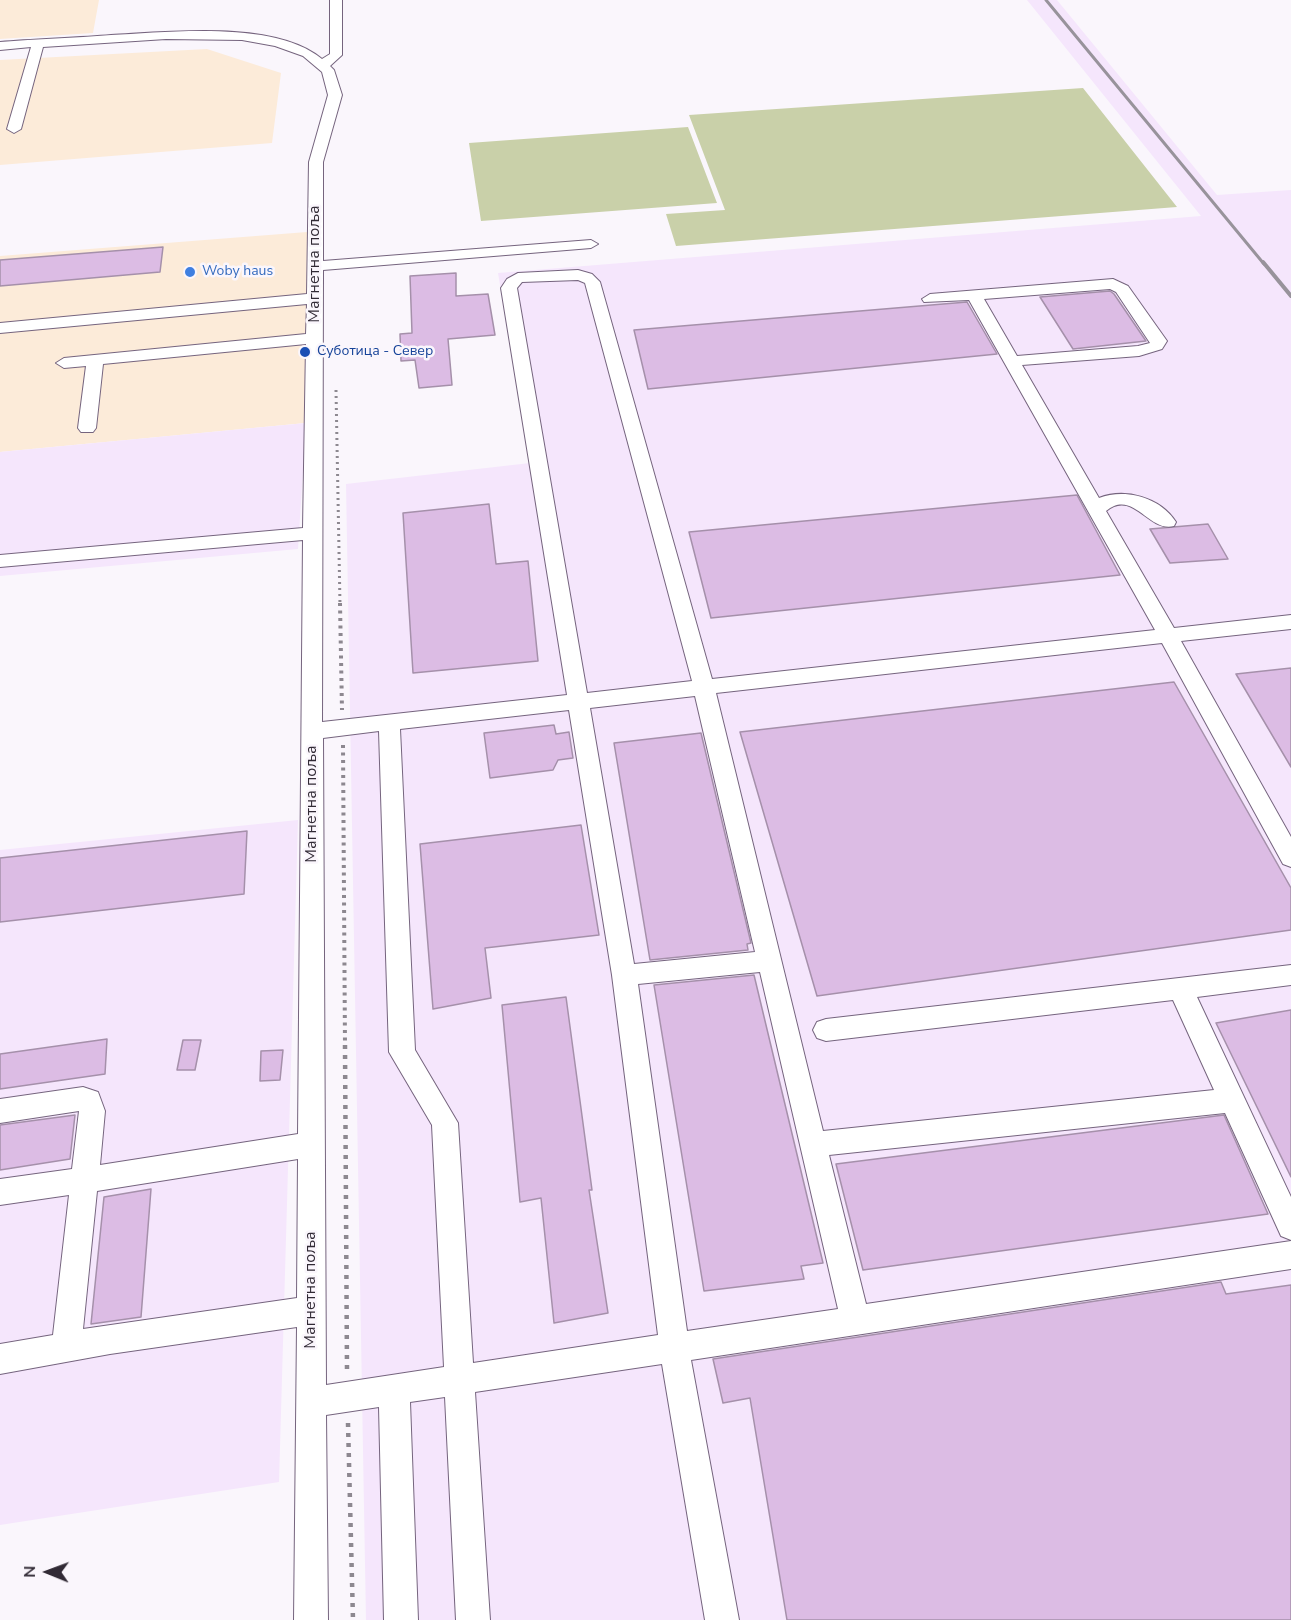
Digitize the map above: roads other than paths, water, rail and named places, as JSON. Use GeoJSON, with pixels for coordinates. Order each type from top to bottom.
{"type":"FeatureCollection","features":[{"type":"Feature","properties":{"kind":"street"},"geometry":{"type":"LineString","coordinates":[[0,46],[167,36],[238,37],[267,40],[290,46],[304,51],[324,64],[336,55],[336,0]]}},
{"type":"Feature","properties":{"kind":"street"},"geometry":{"type":"LineString","coordinates":[[14,129],[38,43]]}},
{"type":"Feature","properties":{"kind":"street","name":"Магнетна поља"},"geometry":{"type":"LineString","coordinates":[[311,1620],[312,533],[316,162],[335,95],[331,73],[324,64]]}},
{"type":"Feature","properties":{"kind":"street"},"geometry":{"type":"LineString","coordinates":[[315,266],[591,244]]}},
{"type":"Feature","properties":{"kind":"street"},"geometry":{"type":"LineString","coordinates":[[519,250],[522,278]]}},
{"type":"Feature","properties":{"kind":"street"},"geometry":{"type":"LineString","coordinates":[[722,1620],[674,1347],[624,975],[509,288],[512,282],[522,278],[578,275],[587,277],[592,282],[704,688],[855,1320]]}},
{"type":"Feature","properties":{"kind":"street"},"geometry":{"type":"LineString","coordinates":[[930,299],[1097,284],[1117,285],[1159,341],[1156,346],[1139,351],[1011,361]]}},
{"type":"Feature","properties":{"kind":"street"},"geometry":{"type":"LineString","coordinates":[[974,295],[1291,858]]}},
{"type":"Feature","properties":{"kind":"street"},"geometry":{"type":"LineString","coordinates":[[0,328],[315,298]]}},
{"type":"Feature","properties":{"kind":"street"},"geometry":{"type":"LineString","coordinates":[[64,363],[315,338]]}},
{"type":"Feature","properties":{"kind":"street"},"geometry":{"type":"LineString","coordinates":[[87,428],[95,360]]}},
{"type":"Feature","properties":{"kind":"street"},"geometry":{"type":"LineString","coordinates":[[1096,510],[1111,499],[1128,499],[1155,510],[1167,522]]}},
{"type":"Feature","properties":{"kind":"street"},"geometry":{"type":"LineString","coordinates":[[0,561],[312,533]]}},
{"type":"Feature","properties":{"kind":"street"},"geometry":{"type":"LineString","coordinates":[[312,731],[1291,622]]}},
{"type":"Feature","properties":{"kind":"street"},"geometry":{"type":"LineString","coordinates":[[389,723],[402,1052],[445,1123],[473,1620]]}},
{"type":"Feature","properties":{"kind":"street"},"geometry":{"type":"LineString","coordinates":[[624,975],[769,961]]}},
{"type":"Feature","properties":{"kind":"street"},"geometry":{"type":"LineString","coordinates":[[826,1030],[1291,975]]}},
{"type":"Feature","properties":{"kind":"street"},"geometry":{"type":"LineString","coordinates":[[1180,988],[1291,1227]]}},
{"type":"Feature","properties":{"kind":"street"},"geometry":{"type":"LineString","coordinates":[[0,1111],[89,1100],[92,1111],[66,1347]]}},
{"type":"Feature","properties":{"kind":"street"},"geometry":{"type":"LineString","coordinates":[[812,1144],[1232,1100]]}},
{"type":"Feature","properties":{"kind":"street"},"geometry":{"type":"LineString","coordinates":[[0,1192],[130,1174],[311,1144]]}},
{"type":"Feature","properties":{"kind":"street"},"geometry":{"type":"LineString","coordinates":[[311,1402],[1291,1255]]}},
{"type":"Feature","properties":{"kind":"street"},"geometry":{"type":"LineString","coordinates":[[0,1359],[311,1311]]}},
{"type":"Feature","properties":{"kind":"street"},"geometry":{"type":"LineString","coordinates":[[394,1389],[400,1620]]}},
{"type":"Feature","properties":{"kind":"railway"},"geometry":{"type":"LineString","coordinates":[[1046,0],[1264,264]]}},
{"type":"Feature","properties":{"kind":"railway"},"geometry":{"type":"LineString","coordinates":[[1263,262],[1291,296]]}},
{"type":"Feature","properties":{"kind":"place","name":"Woby haus"},"geometry":{"type":"Point","coordinates":[190,272]}},
{"type":"Feature","properties":{"kind":"place","name":"Суботица - Север"},"geometry":{"type":"Point","coordinates":[305,352]}}]}
